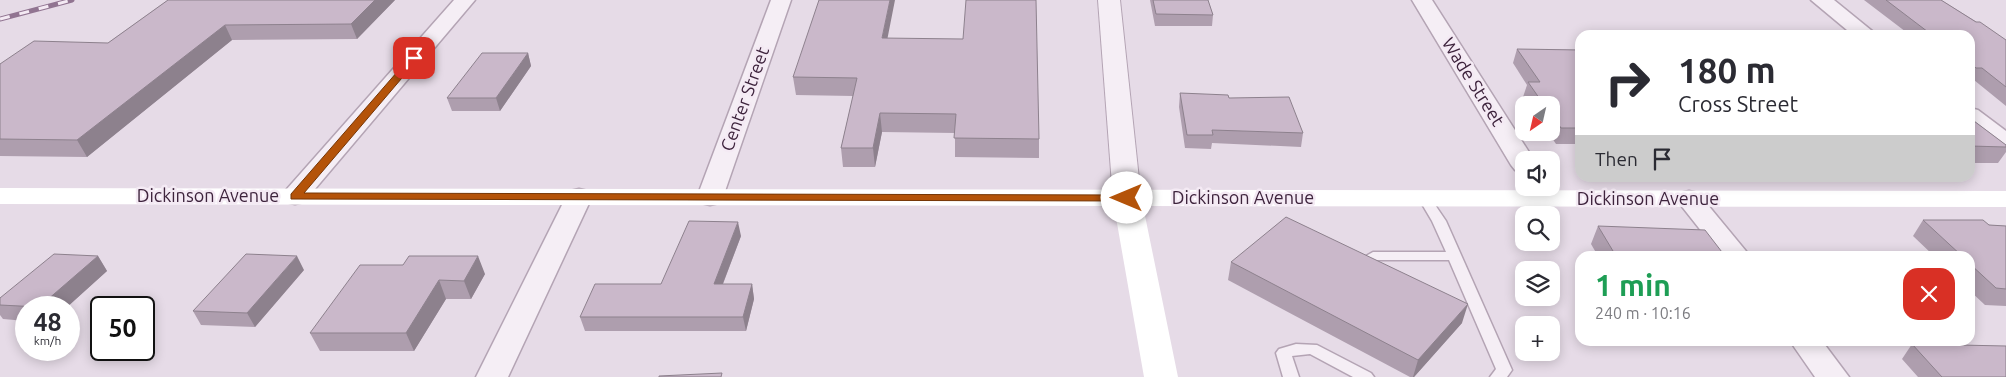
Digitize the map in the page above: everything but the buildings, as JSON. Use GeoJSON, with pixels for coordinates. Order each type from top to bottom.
{"type":"FeatureCollection","features":[{"type":"Feature","properties":{"kind":"main road","name":"Dickinson Avenue"},"geometry":{"type":"LineString","coordinates":[[0,196],[1425,199],[1515,194]]}},
{"type":"Feature","properties":{"kind":"main road","name":"Dickinson Avenue"},"geometry":{"type":"LineString","coordinates":[[1560,194],[1689,199],[2006,199]]}},
{"type":"Feature","properties":{"kind":"main road"},"geometry":{"type":"LineString","coordinates":[[1127,198],[1161,377]]}},
{"type":"Feature","properties":{"kind":"street"},"geometry":{"type":"LineString","coordinates":[[295,196],[465,0]]}},
{"type":"Feature","properties":{"kind":"street","name":"Center Street"},"geometry":{"type":"LineString","coordinates":[[710,197],[781,0]]}},
{"type":"Feature","properties":{"kind":"street"},"geometry":{"type":"LineString","coordinates":[[1109,0],[1127,198]]}},
{"type":"Feature","properties":{"kind":"street","name":"Wade Street"},"geometry":{"type":"LineString","coordinates":[[1422,0],[1516,151]]}},
{"type":"Feature","properties":{"kind":"street"},"geometry":{"type":"LineString","coordinates":[[1821,0],[1860,30]]}},
{"type":"Feature","properties":{"kind":"street"},"geometry":{"type":"LineString","coordinates":[[1975,119],[2006,143]]}},
{"type":"Feature","properties":{"kind":"street"},"geometry":{"type":"LineString","coordinates":[[492,377],[579,197]]}},
{"type":"Feature","properties":{"kind":"street"},"geometry":{"type":"LineString","coordinates":[[1689,199],[1732,251]]}},
{"type":"Feature","properties":{"kind":"street"},"geometry":{"type":"LineString","coordinates":[[1808,346],[1834,377]]}},
{"type":"Feature","properties":{"kind":"lane"},"geometry":{"type":"LineString","coordinates":[[1425,199],[1439,221],[1504,370],[1498,377]]}},
{"type":"Feature","properties":{"kind":"lane"},"geometry":{"type":"LineString","coordinates":[[1373,256],[1454,256]]}},
{"type":"Feature","properties":{"kind":"lane"},"geometry":{"type":"LineString","coordinates":[[1291,377],[1284,353],[1296,349],[1312,349],[1366,377]]}},
{"type":"Feature","properties":{"kind":"railway"},"geometry":{"type":"LineString","coordinates":[[0,19],[72,0]]}},
{"type":"Feature","properties":{"kind":"route"},"geometry":{"type":"LineString","coordinates":[[414,58],[295,196],[1127,198]]}}]}
